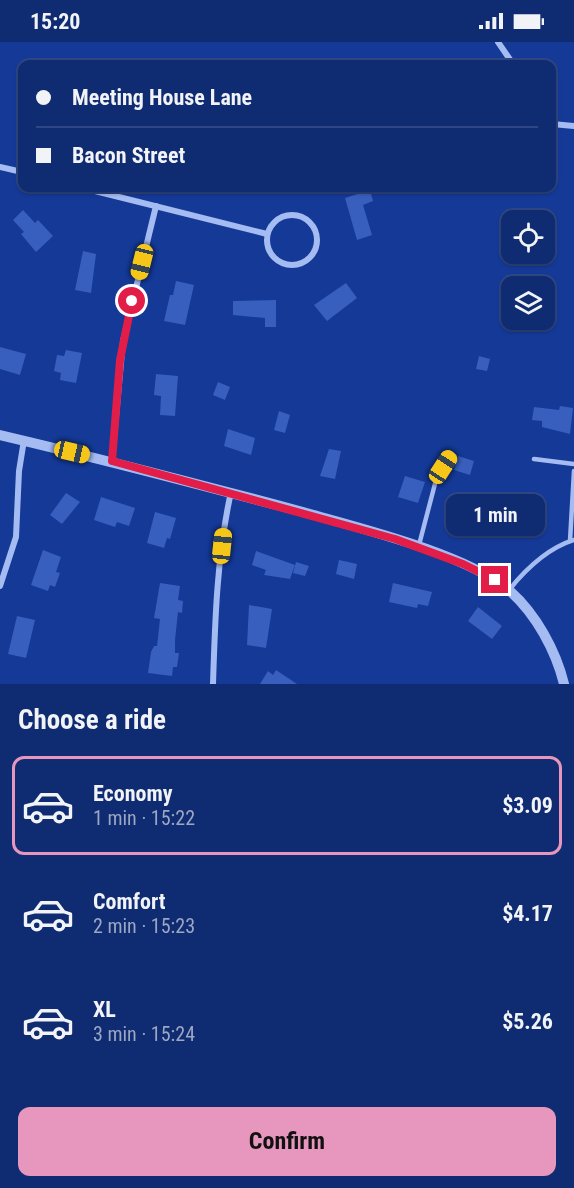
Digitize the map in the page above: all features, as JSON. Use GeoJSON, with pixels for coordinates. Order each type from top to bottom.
{"type":"FeatureCollection","features":[{"type":"Feature","properties":{"kind":"street"},"geometry":{"type":"LineString","coordinates":[[498,42],[510,60]]}},
{"type":"Feature","properties":{"kind":"street"},"geometry":{"type":"LineString","coordinates":[[556,124],[574,126]]}},
{"type":"Feature","properties":{"kind":"street"},"geometry":{"type":"LineString","coordinates":[[0,167],[18,171]]}},
{"type":"Feature","properties":{"kind":"street"},"geometry":{"type":"LineString","coordinates":[[99,192],[267,234]]}},
{"type":"Feature","properties":{"kind":"street"},"geometry":{"type":"LineString","coordinates":[[112,461],[121,350],[156,206]]}},
{"type":"Feature","properties":{"kind":"street"},"geometry":{"type":"LineString","coordinates":[[291,214],[299,215],[312,224],[318,238],[317,246],[307,261],[290,265],[274,258],[269,251],[267,234],[276,220],[291,214]]}},
{"type":"Feature","properties":{"kind":"street"},"geometry":{"type":"LineString","coordinates":[[0,435],[231,492],[419,547],[481,572],[509,590],[541,631],[558,664],[564,684]]}},
{"type":"Feature","properties":{"kind":"street"},"geometry":{"type":"LineString","coordinates":[[0,586],[16,537],[19,471],[24,441]]}},
{"type":"Feature","properties":{"kind":"street"},"geometry":{"type":"LineString","coordinates":[[213,684],[218,582],[231,492]]}},
{"type":"Feature","properties":{"kind":"lane"},"geometry":{"type":"LineString","coordinates":[[419,547],[436,480],[450,456]]}},
{"type":"Feature","properties":{"kind":"lane"},"geometry":{"type":"LineString","coordinates":[[534,459],[574,464]]}},
{"type":"Feature","properties":{"kind":"lane"},"geometry":{"type":"LineString","coordinates":[[509,590],[536,562],[572,540],[574,471]]}},
{"type":"Feature","properties":{"kind":"building"},"geometry":{"type":"Polygon","coordinates":[[[371,192],[373,201],[363,205],[372,235],[357,240],[345,198],[371,192]]]}},
{"type":"Feature","properties":{"kind":"building"},"geometry":{"type":"Polygon","coordinates":[[[23,210],[35,223],[38,220],[53,236],[36,252],[21,234],[24,232],[13,220],[23,210]]]}},
{"type":"Feature","properties":{"kind":"building"},"geometry":{"type":"Polygon","coordinates":[[[83,251],[96,254],[91,293],[75,290],[83,251]]]}},
{"type":"Feature","properties":{"kind":"building"},"geometry":{"type":"Polygon","coordinates":[[[176,281],[194,285],[185,325],[164,321],[176,281]]]}},
{"type":"Feature","properties":{"kind":"building"},"geometry":{"type":"Polygon","coordinates":[[[346,283],[357,298],[327,321],[314,305],[346,283]]]}},
{"type":"Feature","properties":{"kind":"building"},"geometry":{"type":"Polygon","coordinates":[[[276,300],[276,327],[265,327],[265,318],[233,315],[233,301],[276,300]]]}},
{"type":"Feature","properties":{"kind":"building"},"geometry":{"type":"Polygon","coordinates":[[[0,347],[26,354],[20,375],[0,369],[0,347]]]}},
{"type":"Feature","properties":{"kind":"building"},"geometry":{"type":"Polygon","coordinates":[[[66,350],[82,353],[76,383],[60,380],[61,373],[54,371],[57,355],[64,356],[66,350]]]}},
{"type":"Feature","properties":{"kind":"building"},"geometry":{"type":"Polygon","coordinates":[[[479,356],[490,359],[487,371],[476,369],[479,356]]]}},
{"type":"Feature","properties":{"kind":"building"},"geometry":{"type":"Polygon","coordinates":[[[156,374],[178,376],[175,416],[160,415],[161,396],[154,395],[156,374]]]}},
{"type":"Feature","properties":{"kind":"building"},"geometry":{"type":"Polygon","coordinates":[[[218,382],[230,387],[225,400],[213,395],[218,382]]]}},
{"type":"Feature","properties":{"kind":"building"},"geometry":{"type":"Polygon","coordinates":[[[560,406],[573,408],[570,434],[542,427],[542,421],[532,420],[534,407],[559,410],[560,406]]]}},
{"type":"Feature","properties":{"kind":"building"},"geometry":{"type":"Polygon","coordinates":[[[279,411],[290,415],[285,433],[274,430],[279,411]]]}},
{"type":"Feature","properties":{"kind":"building"},"geometry":{"type":"Polygon","coordinates":[[[228,429],[255,438],[251,455],[224,446],[228,429]]]}},
{"type":"Feature","properties":{"kind":"building"},"geometry":{"type":"Polygon","coordinates":[[[329,449],[341,451],[335,479],[320,476],[329,449]]]}},
{"type":"Feature","properties":{"kind":"building"},"geometry":{"type":"Polygon","coordinates":[[[458,456],[474,461],[470,475],[454,470],[458,456]]]}},
{"type":"Feature","properties":{"kind":"building"},"geometry":{"type":"Polygon","coordinates":[[[405,476],[425,482],[418,503],[398,497],[405,476]]]}},
{"type":"Feature","properties":{"kind":"building"},"geometry":{"type":"Polygon","coordinates":[[[66,493],[80,502],[62,524],[50,515],[66,493]]]}},
{"type":"Feature","properties":{"kind":"building"},"geometry":{"type":"Polygon","coordinates":[[[101,497],[135,508],[129,526],[117,522],[115,527],[94,520],[101,497]]]}},
{"type":"Feature","properties":{"kind":"building"},"geometry":{"type":"Polygon","coordinates":[[[493,508],[516,512],[514,522],[491,519],[493,508]]]}},
{"type":"Feature","properties":{"kind":"building"},"geometry":{"type":"Polygon","coordinates":[[[155,512],[176,518],[170,539],[167,538],[164,548],[147,543],[155,512]]]}},
{"type":"Feature","properties":{"kind":"building"},"geometry":{"type":"Polygon","coordinates":[[[473,520],[499,524],[497,536],[472,533],[473,520]]]}},
{"type":"Feature","properties":{"kind":"building"},"geometry":{"type":"Polygon","coordinates":[[[43,550],[61,557],[56,572],[60,573],[55,587],[50,585],[48,591],[31,585],[43,550]]]}},
{"type":"Feature","properties":{"kind":"building"},"geometry":{"type":"Polygon","coordinates":[[[256,551],[295,565],[290,579],[264,575],[266,570],[252,565],[256,551]]]}},
{"type":"Feature","properties":{"kind":"building"},"geometry":{"type":"Polygon","coordinates":[[[339,560],[357,564],[354,579],[336,574],[339,560]]]}},
{"type":"Feature","properties":{"kind":"building"},"geometry":{"type":"Polygon","coordinates":[[[296,562],[309,566],[305,576],[293,573],[296,562]]]}},
{"type":"Feature","properties":{"kind":"building"},"geometry":{"type":"Polygon","coordinates":[[[160,583],[180,586],[178,600],[183,601],[182,613],[178,612],[175,640],[175,653],[179,653],[177,667],[173,667],[172,676],[148,673],[151,652],[154,646],[157,646],[160,619],[154,618],[160,583]]]}},
{"type":"Feature","properties":{"kind":"building"},"geometry":{"type":"Polygon","coordinates":[[[393,583],[432,592],[428,606],[418,604],[417,608],[389,602],[393,583]]]}},
{"type":"Feature","properties":{"kind":"building"},"geometry":{"type":"Polygon","coordinates":[[[249,605],[272,609],[266,648],[247,645],[249,605]]]}},
{"type":"Feature","properties":{"kind":"building"},"geometry":{"type":"Polygon","coordinates":[[[478,607],[502,626],[492,639],[468,621],[478,607]]]}},
{"type":"Feature","properties":{"kind":"building"},"geometry":{"type":"Polygon","coordinates":[[[17,616],[35,620],[26,658],[8,654],[17,616]]]}},
{"type":"Feature","properties":{"kind":"building"},"geometry":{"type":"Polygon","coordinates":[[[276,670],[297,684],[260,684],[268,671],[273,675],[276,670]]]}},
{"type":"Feature","properties":{"kind":"route"},"geometry":{"type":"LineString","coordinates":[[132,301],[120,360],[112,461],[186,479],[395,539],[463,564],[495,580]]}}]}
